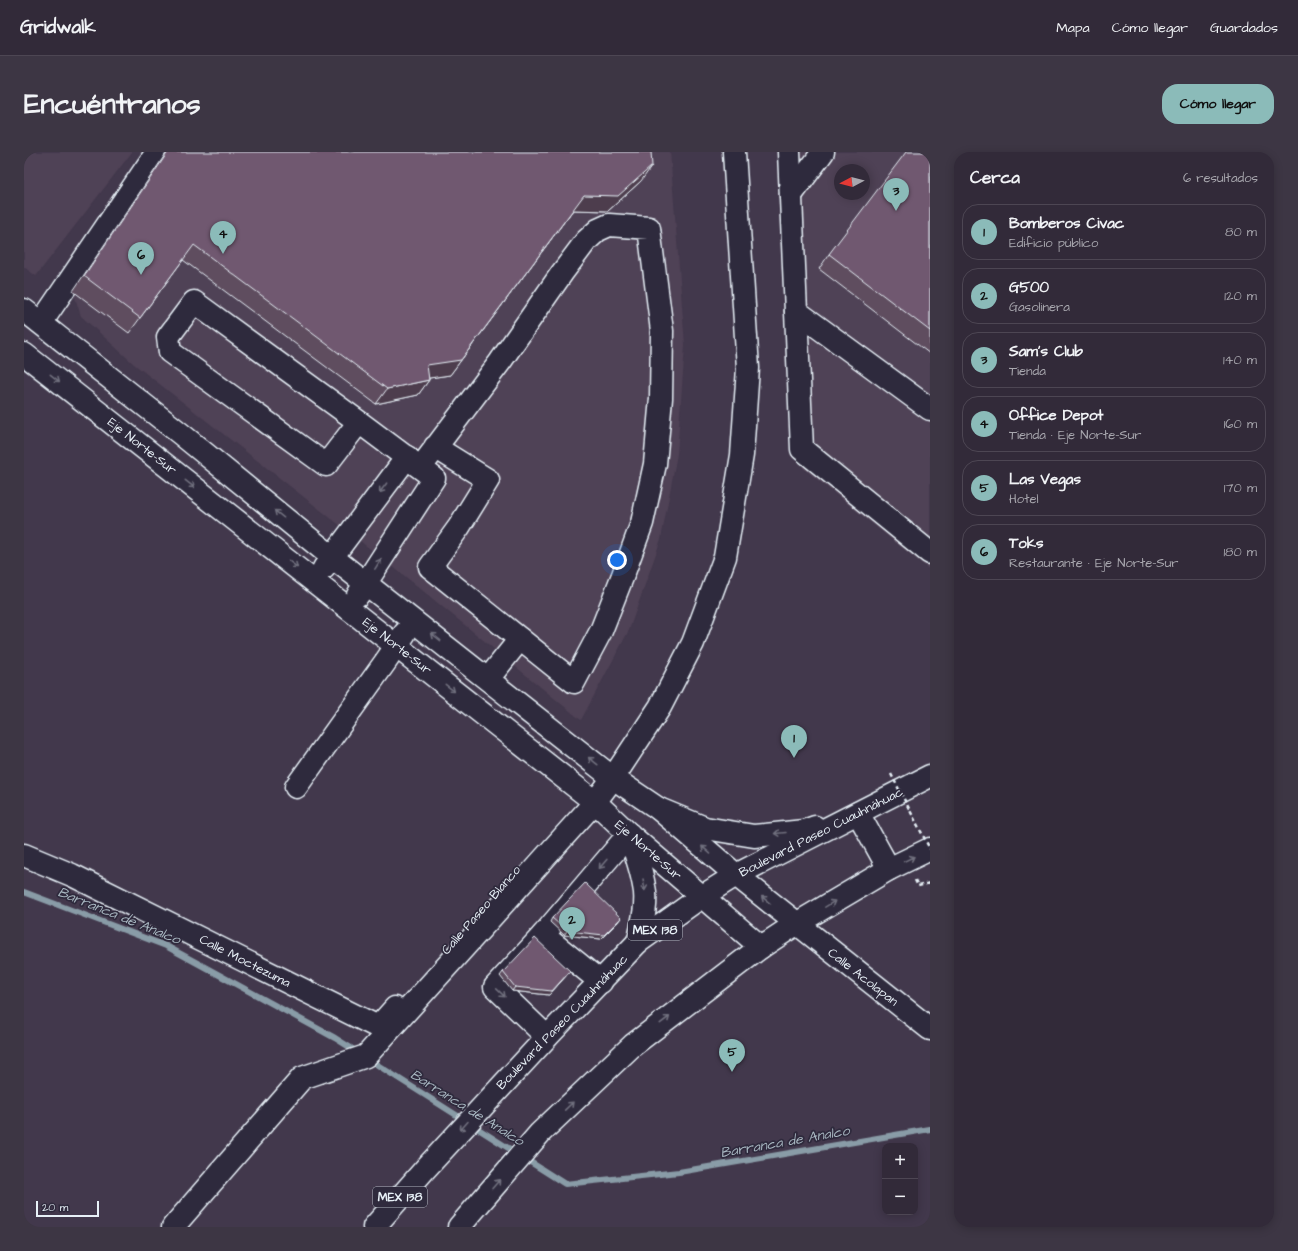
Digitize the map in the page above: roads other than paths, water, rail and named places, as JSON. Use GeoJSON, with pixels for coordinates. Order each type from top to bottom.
{"type":"FeatureCollection","features":[{"type":"Feature","properties":{"kind":"street"},"geometry":{"type":"LineString","coordinates":[[41,323],[157,152]]}},
{"type":"Feature","properties":{"kind":"street"},"geometry":{"type":"LineString","coordinates":[[173,1227],[302,1078],[366,1056],[589,798],[613,778],[660,707],[693,643],[725,557],[742,455],[748,368],[734,152]]}},
{"type":"Feature","properties":{"kind":"street"},"geometry":{"type":"LineString","coordinates":[[789,152],[802,449],[930,553]]}},
{"type":"Feature","properties":{"kind":"street"},"geometry":{"type":"LineString","coordinates":[[791,195],[823,152]]}},
{"type":"Feature","properties":{"kind":"street"},"geometry":{"type":"LineString","coordinates":[[349,608],[366,582],[421,467],[435,447],[500,362],[586,241],[598,230],[609,225],[649,228],[662,331],[661,398],[655,464],[642,523],[601,630],[574,682],[430,567],[459,526],[488,480],[435,447]]}},
{"type":"Feature","properties":{"kind":"street"},"geometry":{"type":"LineString","coordinates":[[359,422],[326,466],[170,352],[168,337],[194,302],[421,467]]}},
{"type":"Feature","properties":{"kind":"street"},"geometry":{"type":"LineString","coordinates":[[24,310],[332,557],[366,582],[613,778],[659,809],[736,875]]}},
{"type":"Feature","properties":{"kind":"street"},"geometry":{"type":"LineString","coordinates":[[796,311],[930,409]]}},
{"type":"Feature","properties":{"kind":"street","name":"Eje Norte-Sur"},"geometry":{"type":"LineString","coordinates":[[24,354],[314,580],[589,798],[628,834],[761,947]]}},
{"type":"Feature","properties":{"kind":"street"},"geometry":{"type":"LineString","coordinates":[[314,580],[332,557],[421,467]]}},
{"type":"Feature","properties":{"kind":"street"},"geometry":{"type":"LineString","coordinates":[[296,787],[414,620]]}},
{"type":"Feature","properties":{"kind":"street"},"geometry":{"type":"LineString","coordinates":[[488,678],[520,639]]}},
{"type":"Feature","properties":{"kind":"street","name":"Boulevard Paseo Cuauhnáhuac"},"geometry":{"type":"LineString","coordinates":[[374,1227],[546,1037],[601,982],[638,942],[701,897],[736,875],[930,776]]}},
{"type":"Feature","properties":{"kind":"street","name":"Calle Paseo Blanco"},"geometry":{"type":"LineString","coordinates":[[378,1027],[589,798]]}},
{"type":"Feature","properties":{"kind":"street"},"geometry":{"type":"LineString","coordinates":[[659,809],[705,828],[754,836],[804,831],[858,813],[889,869]]}},
{"type":"Feature","properties":{"kind":"street"},"geometry":{"type":"LineString","coordinates":[[546,1037],[495,987],[543,935],[628,834],[636,853],[645,887],[644,918],[638,942]]}},
{"type":"Feature","properties":{"kind":"street"},"geometry":{"type":"LineString","coordinates":[[465,1220],[540,1133],[633,1045],[761,947],[796,924],[889,869],[930,849]]}},
{"type":"Feature","properties":{"kind":"street","name":"Calle Moctezuma"},"geometry":{"type":"LineString","coordinates":[[24,855],[72,875],[378,1027]]}},
{"type":"Feature","properties":{"kind":"street","name":"Calle Acolapan"},"geometry":{"type":"LineString","coordinates":[[736,875],[796,924],[924,1017]]}},
{"type":"Feature","properties":{"kind":"street"},"geometry":{"type":"LineString","coordinates":[[543,935],[601,982]]}},
{"type":"Feature","properties":{"kind":"waterway","name":"Barranca de Analco"},"geometry":{"type":"LineString","coordinates":[[24,892],[166,946],[335,1038],[359,1053]]}},
{"type":"Feature","properties":{"kind":"waterway","name":"Barranca de Analco"},"geometry":{"type":"LineString","coordinates":[[368,1059],[565,1184],[679,1172],[930,1129]]}},
{"type":"Feature","properties":{"kind":"place","name":"Sam's Club"},"geometry":{"type":"Point","coordinates":[896,211]}},
{"type":"Feature","properties":{"kind":"place","name":"Office Depot"},"geometry":{"type":"Point","coordinates":[223,254]}},
{"type":"Feature","properties":{"kind":"place","name":"Toks"},"geometry":{"type":"Point","coordinates":[141,275]}},
{"type":"Feature","properties":{"kind":"place","name":"Bomberos Civac"},"geometry":{"type":"Point","coordinates":[794,758]}},
{"type":"Feature","properties":{"kind":"place","name":"G500"},"geometry":{"type":"Point","coordinates":[572,940]}},
{"type":"Feature","properties":{"kind":"place","name":"Las Vegas"},"geometry":{"type":"Point","coordinates":[732,1072]}}]}
